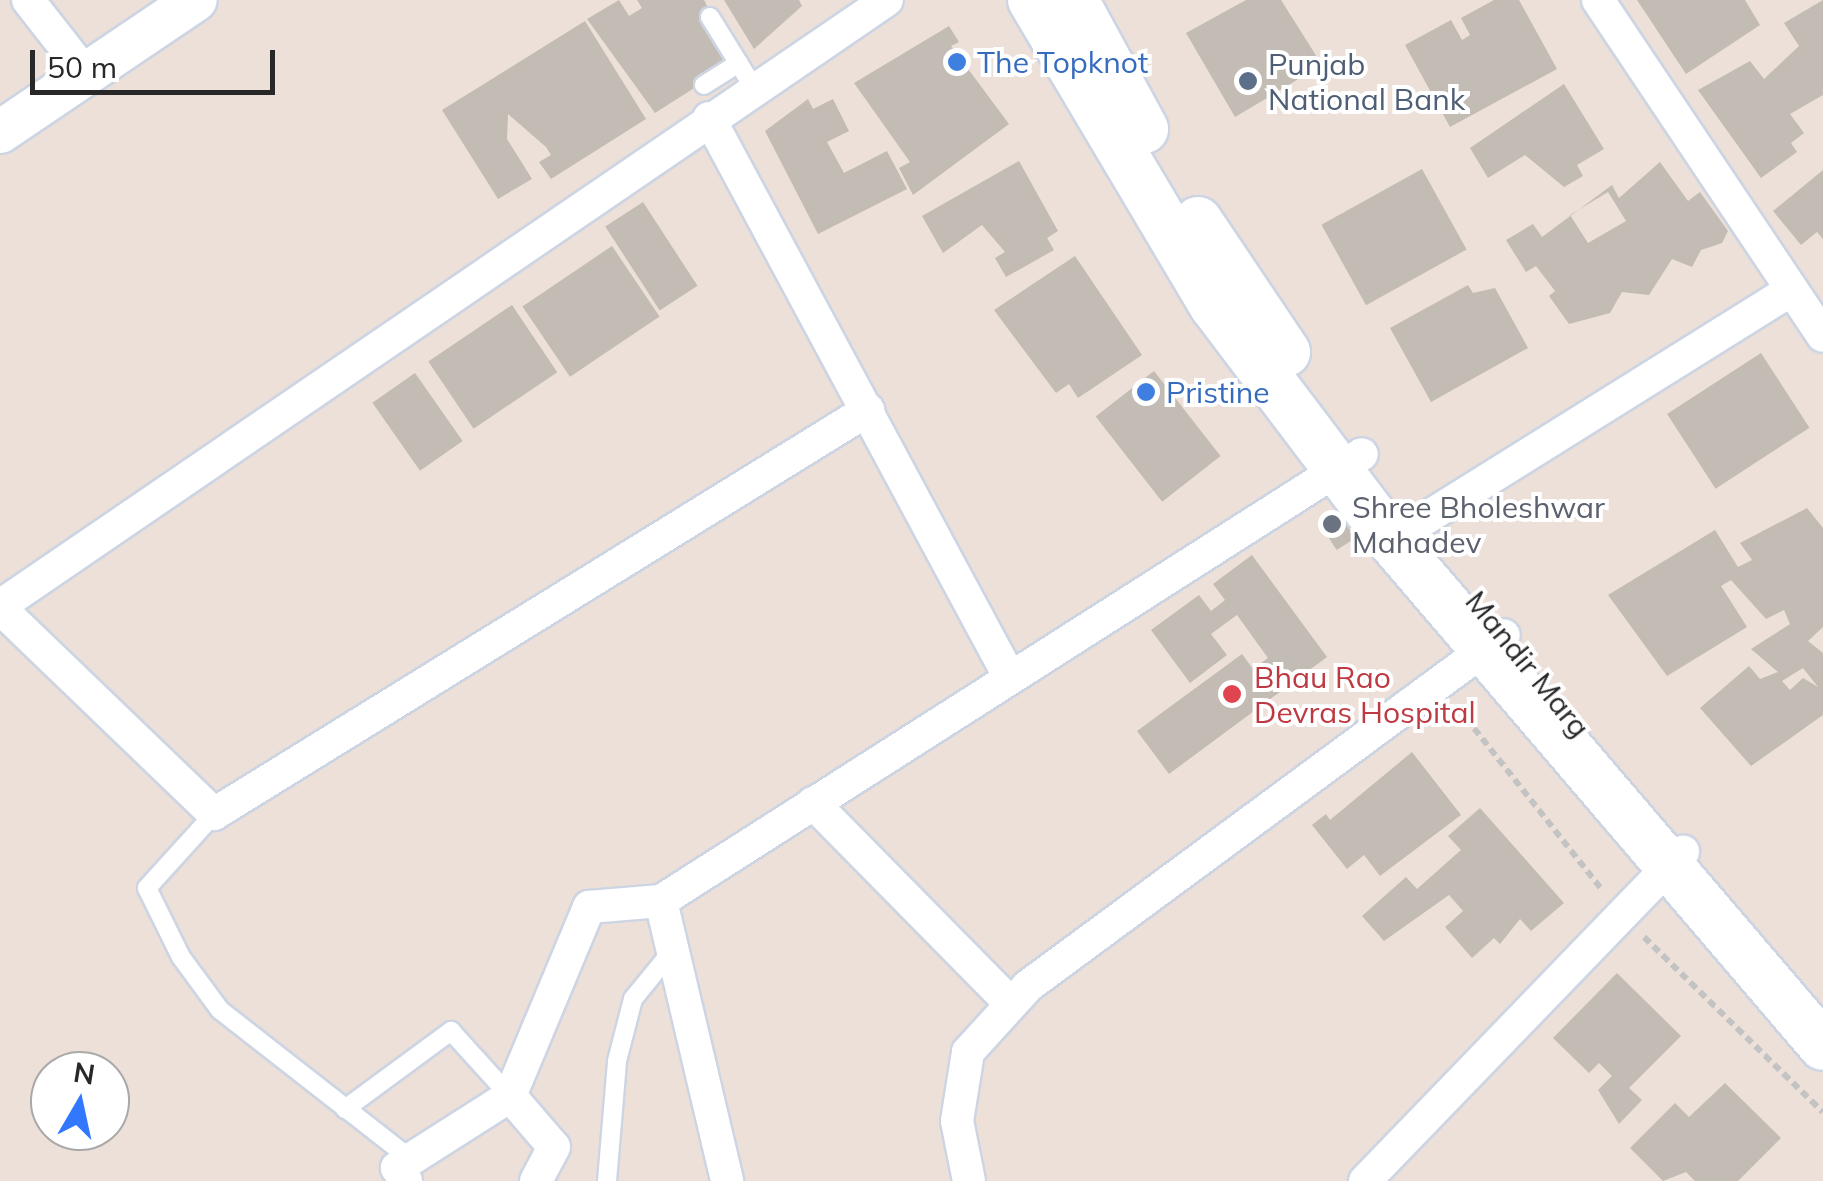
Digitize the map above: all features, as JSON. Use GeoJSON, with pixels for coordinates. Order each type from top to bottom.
{"type":"FeatureCollection","features":[{"type":"Feature","properties":{"kind":"main road"},"geometry":{"type":"LineString","coordinates":[[1032,0],[1214,306],[1349,462],[1492,644],[1676,859],[1823,1046]]}},
{"type":"Feature","properties":{"kind":"main road"},"geometry":{"type":"LineString","coordinates":[[1074,0],[1172,181],[1349,462]]}},
{"type":"Feature","properties":{"kind":"main road"},"geometry":{"type":"LineString","coordinates":[[1676,859],[1823,999]]}},
{"type":"Feature","properties":{"kind":"street"},"geometry":{"type":"LineString","coordinates":[[28,0],[86,74]]}},
{"type":"Feature","properties":{"kind":"street"},"geometry":{"type":"LineString","coordinates":[[0,132],[196,0]]}},
{"type":"Feature","properties":{"kind":"street"},"geometry":{"type":"LineString","coordinates":[[868,410],[214,814],[0,607],[706,101],[887,0]]}},
{"type":"Feature","properties":{"kind":"street"},"geometry":{"type":"LineString","coordinates":[[1598,0],[1823,336]]}},
{"type":"Feature","properties":{"kind":"street"},"geometry":{"type":"LineString","coordinates":[[706,101],[1010,678]]}},
{"type":"Feature","properties":{"kind":"street"},"geometry":{"type":"LineString","coordinates":[[1403,533],[1790,291]]}},
{"type":"Feature","properties":{"kind":"street"},"geometry":{"type":"LineString","coordinates":[[408,1170],[510,1096],[590,907],[662,900],[1349,462]]}},
{"type":"Feature","properties":{"kind":"street"},"geometry":{"type":"LineString","coordinates":[[969,1181],[957,1122],[968,1052],[1012,1004],[1492,644]]}},
{"type":"Feature","properties":{"kind":"street"},"geometry":{"type":"LineString","coordinates":[[813,803],[1012,1004]]}},
{"type":"Feature","properties":{"kind":"street"},"geometry":{"type":"LineString","coordinates":[[1365,1181],[1676,859]]}},
{"type":"Feature","properties":{"kind":"street"},"geometry":{"type":"LineString","coordinates":[[662,900],[727,1181]]}},
{"type":"Feature","properties":{"kind":"street"},"geometry":{"type":"LineString","coordinates":[[510,1096],[554,1147],[536,1181]]}},
{"type":"Feature","properties":{"kind":"lane"},"geometry":{"type":"LineString","coordinates":[[710,17],[747,75]]}},
{"type":"Feature","properties":{"kind":"lane"},"geometry":{"type":"LineString","coordinates":[[214,814],[147,888],[220,1010],[345,1109],[408,1170]]}},
{"type":"Feature","properties":{"kind":"lane"},"geometry":{"type":"LineString","coordinates":[[607,1181],[617,1060],[634,1000],[673,950]]}},
{"type":"Feature","properties":{"kind":"lane"},"geometry":{"type":"LineString","coordinates":[[345,1109],[451,1031],[510,1096]]}},
{"type":"Feature","properties":{"kind":"building"},"geometry":{"type":"Polygon","coordinates":[[[619,0],[629,16],[642,8],[637,0],[704,0],[735,62],[655,113],[587,19],[619,0]]]}},
{"type":"Feature","properties":{"kind":"building"},"geometry":{"type":"Polygon","coordinates":[[[724,0],[799,0],[802,6],[754,49],[724,0]]]}},
{"type":"Feature","properties":{"kind":"building"},"geometry":{"type":"Polygon","coordinates":[[[1246,0],[1281,0],[1322,65],[1235,117],[1186,33],[1246,0]]]}},
{"type":"Feature","properties":{"kind":"building"},"geometry":{"type":"Polygon","coordinates":[[[1494,0],[1519,0],[1557,69],[1450,127],[1405,45],[1451,20],[1462,40],[1470,35],[1461,18],[1494,0]]]}},
{"type":"Feature","properties":{"kind":"building"},"geometry":{"type":"Polygon","coordinates":[[[1637,0],[1745,0],[1760,25],[1686,74],[1637,0]]]}},
{"type":"Feature","properties":{"kind":"building"},"geometry":{"type":"Polygon","coordinates":[[[1823,0],[1823,95],[1790,114],[1804,133],[1791,143],[1797,152],[1761,178],[1698,90],[1750,61],[1764,79],[1799,46],[1784,23],[1823,0]]]}},
{"type":"Feature","properties":{"kind":"building"},"geometry":{"type":"Polygon","coordinates":[[[585,21],[646,119],[551,179],[539,162],[551,155],[546,147],[508,114],[507,139],[532,179],[498,199],[442,110],[585,21]]]}},
{"type":"Feature","properties":{"kind":"building"},"geometry":{"type":"Polygon","coordinates":[[[949,26],[959,42],[951,46],[1009,124],[913,195],[899,168],[910,162],[854,83],[949,26]]]}},
{"type":"Feature","properties":{"kind":"building"},"geometry":{"type":"Polygon","coordinates":[[[1564,84],[1604,149],[1577,165],[1583,176],[1564,187],[1525,155],[1488,178],[1470,148],[1564,84]]]}},
{"type":"Feature","properties":{"kind":"building"},"geometry":{"type":"Polygon","coordinates":[[[808,99],[813,109],[833,99],[849,131],[827,142],[844,173],[887,151],[907,189],[818,234],[765,131],[808,99]]]}},
{"type":"Feature","properties":{"kind":"building"},"geometry":{"type":"Polygon","coordinates":[[[1019,161],[1058,231],[1047,238],[1054,250],[1006,277],[995,258],[1005,252],[982,225],[943,253],[922,216],[1019,161]]]}},
{"type":"Feature","properties":{"kind":"building"},"geometry":{"type":"Polygon","coordinates":[[[1660,162],[1688,201],[1700,192],[1728,231],[1722,243],[1701,250],[1692,267],[1672,259],[1649,295],[1622,292],[1610,313],[1569,324],[1549,296],[1555,291],[1536,266],[1526,272],[1506,240],[1533,224],[1542,237],[1571,216],[1588,243],[1626,221],[1608,192],[1579,210],[1612,185],[1619,198],[1660,162]]]}},
{"type":"Feature","properties":{"kind":"building"},"geometry":{"type":"Polygon","coordinates":[[[1422,169],[1467,249],[1366,305],[1321,225],[1422,169]]]}},
{"type":"Feature","properties":{"kind":"building"},"geometry":{"type":"Polygon","coordinates":[[[1823,170],[1823,239],[1817,232],[1801,245],[1773,211],[1823,170]]]}},
{"type":"Feature","properties":{"kind":"building"},"geometry":{"type":"Polygon","coordinates":[[[643,202],[697,286],[660,310],[605,227],[643,202]]]}},
{"type":"Feature","properties":{"kind":"building"},"geometry":{"type":"Polygon","coordinates":[[[612,246],[660,316],[570,377],[522,306],[612,246]]]}},
{"type":"Feature","properties":{"kind":"building"},"geometry":{"type":"Polygon","coordinates":[[[1075,256],[1142,355],[1078,398],[1069,384],[1056,393],[994,310],[1075,256]]]}},
{"type":"Feature","properties":{"kind":"building"},"geometry":{"type":"Polygon","coordinates":[[[1468,285],[1473,293],[1495,288],[1528,348],[1431,402],[1390,328],[1468,285]]]}},
{"type":"Feature","properties":{"kind":"building"},"geometry":{"type":"Polygon","coordinates":[[[512,305],[557,372],[474,429],[428,361],[512,305]]]}},
{"type":"Feature","properties":{"kind":"building"},"geometry":{"type":"Polygon","coordinates":[[[1761,353],[1809,428],[1716,489],[1667,414],[1761,353]]]}},
{"type":"Feature","properties":{"kind":"building"},"geometry":{"type":"Polygon","coordinates":[[[1154,371],[1220,456],[1162,502],[1096,417],[1154,371]]]}},
{"type":"Feature","properties":{"kind":"building"},"geometry":{"type":"Polygon","coordinates":[[[415,373],[463,441],[420,471],[372,403],[415,373]]]}},
{"type":"Feature","properties":{"kind":"building"},"geometry":{"type":"Polygon","coordinates":[[[1807,508],[1823,528],[1823,627],[1808,641],[1823,653],[1823,715],[1751,766],[1700,708],[1749,666],[1760,679],[1778,672],[1751,649],[1790,624],[1784,610],[1766,619],[1731,580],[1721,586],[1747,627],[1667,676],[1608,595],[1715,530],[1738,567],[1752,560],[1740,543],[1807,508]],[[1803,668],[1782,681],[1790,690],[1803,678],[1818,687],[1803,668]]]}},
{"type":"Feature","properties":{"kind":"building"},"geometry":{"type":"Polygon","coordinates":[[[1342,518],[1355,538],[1337,550],[1324,530],[1342,518]]]}},
{"type":"Feature","properties":{"kind":"building"},"geometry":{"type":"Polygon","coordinates":[[[1252,555],[1327,657],[1169,774],[1137,731],[1242,654],[1253,669],[1268,658],[1237,615],[1211,634],[1227,655],[1190,683],[1151,630],[1199,595],[1211,611],[1225,600],[1213,584],[1252,555]]]}},
{"type":"Feature","properties":{"kind":"building"},"geometry":{"type":"Polygon","coordinates":[[[1412,752],[1461,815],[1380,876],[1364,855],[1347,869],[1312,825],[1326,814],[1330,820],[1412,752]]]}},
{"type":"Feature","properties":{"kind":"building"},"geometry":{"type":"Polygon","coordinates":[[[1480,808],[1564,903],[1531,931],[1520,919],[1500,944],[1494,938],[1472,958],[1445,927],[1463,911],[1449,895],[1384,941],[1362,916],[1406,877],[1417,889],[1461,850],[1448,836],[1480,808]]]}},
{"type":"Feature","properties":{"kind":"building"},"geometry":{"type":"Polygon","coordinates":[[[1617,973],[1681,1036],[1629,1088],[1642,1100],[1619,1124],[1598,1090],[1612,1076],[1599,1063],[1589,1073],[1553,1038],[1617,973]]]}},
{"type":"Feature","properties":{"kind":"building"},"geometry":{"type":"Polygon","coordinates":[[[1725,1083],[1781,1138],[1738,1181],[1695,1181],[1686,1172],[1663,1181],[1630,1148],[1675,1103],[1689,1117],[1725,1083]]]}},
{"type":"Feature","properties":{"kind":"place","name":"The Topknot"},"geometry":{"type":"Point","coordinates":[957,62]}},
{"type":"Feature","properties":{"kind":"place","name":"Punjab National Bank"},"geometry":{"type":"Point","coordinates":[1248,81]}},
{"type":"Feature","properties":{"kind":"place","name":"Pristine"},"geometry":{"type":"Point","coordinates":[1146,392]}},
{"type":"Feature","properties":{"kind":"place","name":"Shree Bholeshwar Mahadev"},"geometry":{"type":"Point","coordinates":[1332,524]}},
{"type":"Feature","properties":{"kind":"place","name":"Bhau Rao Devras Hospital"},"geometry":{"type":"Point","coordinates":[1232,694]}}]}
